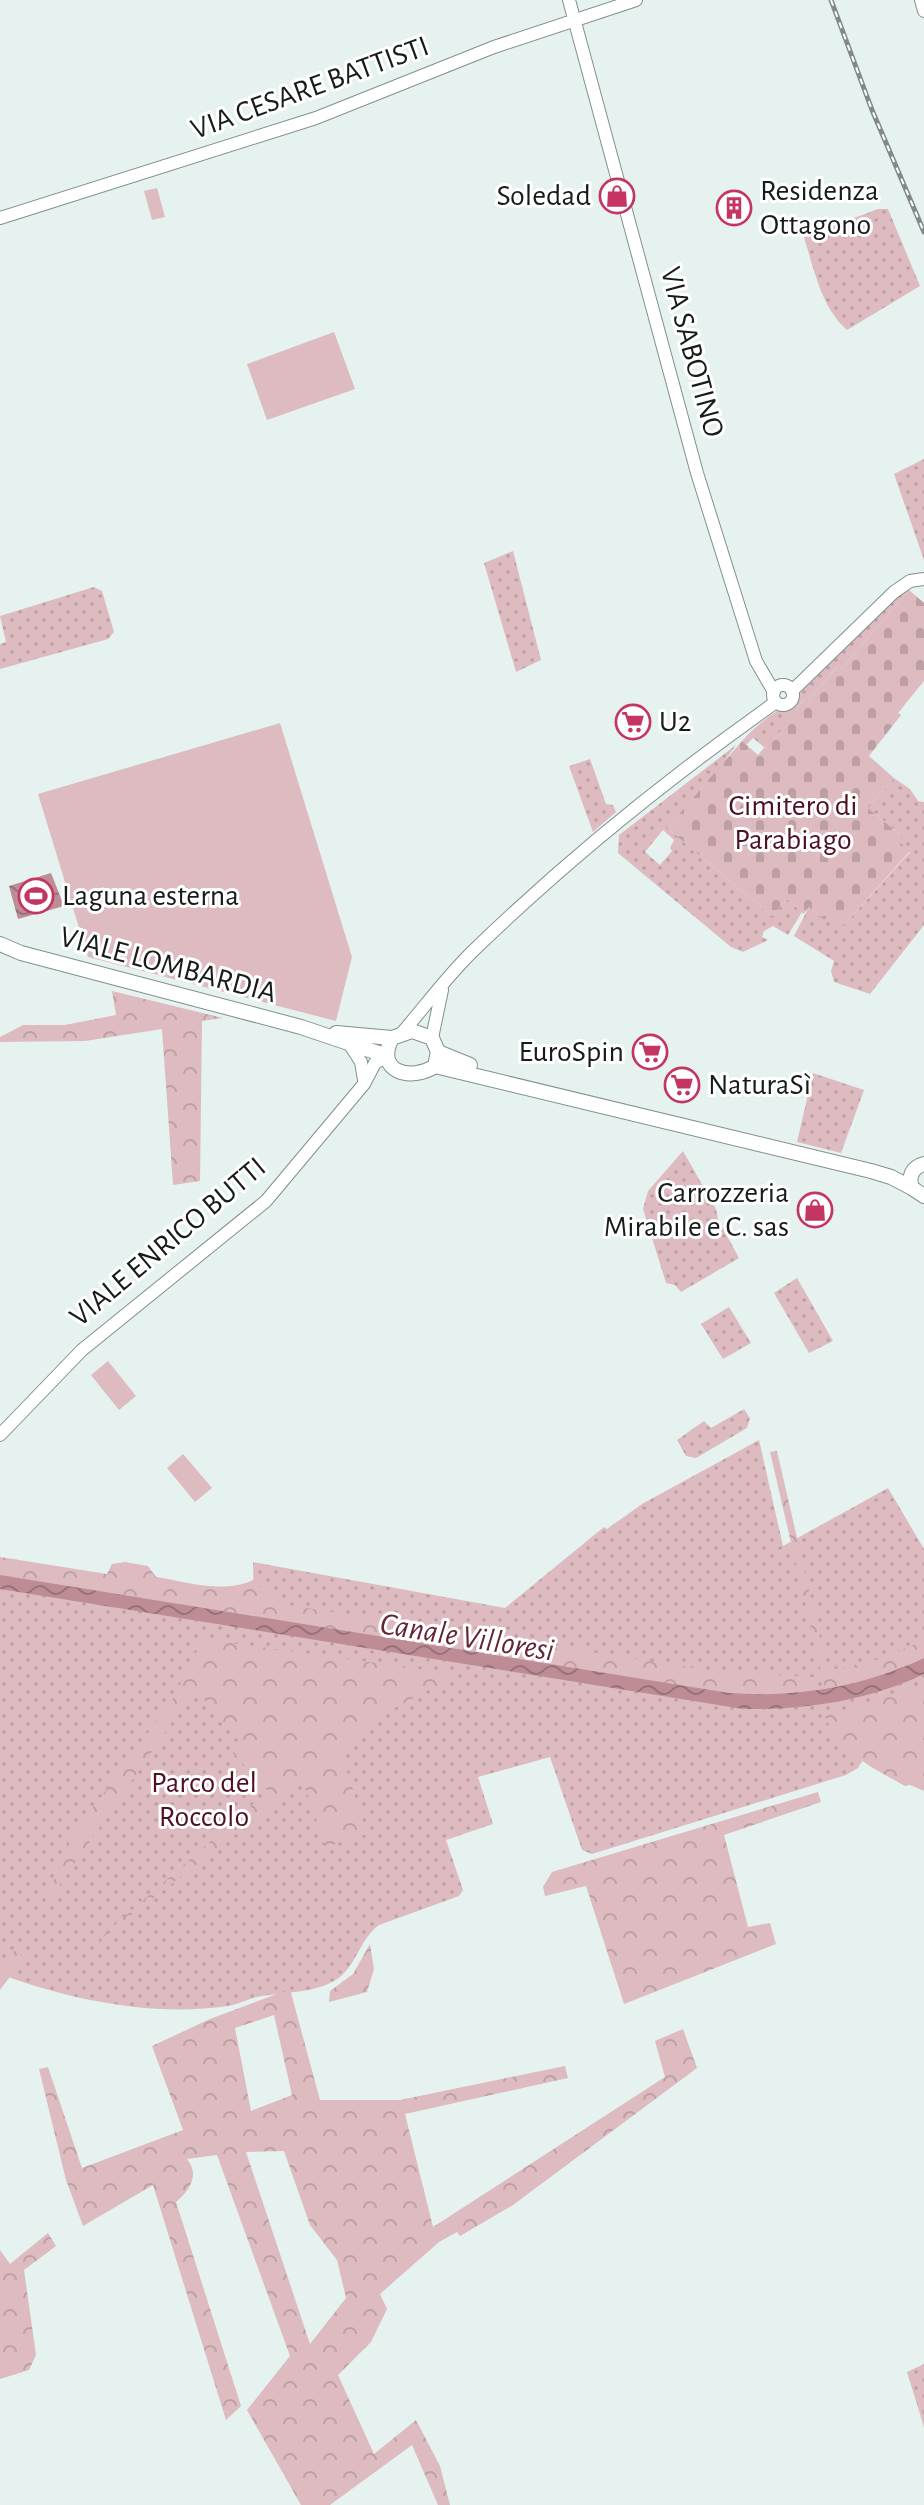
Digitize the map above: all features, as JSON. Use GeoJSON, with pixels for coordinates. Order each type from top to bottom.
{"type":"FeatureCollection","features":[{"type":"Feature","properties":{"kind":"main road","name":"VIALE LOMBARDIA"},"geometry":{"type":"LineString","coordinates":[[0,944],[21,953],[301,1027],[387,1056]]}},
{"type":"Feature","properties":{"kind":"main road","name":"VIALE LOMBARDIA"},"geometry":{"type":"LineString","coordinates":[[0,951],[21,953]]}},
{"type":"Feature","properties":{"kind":"main road","name":"VIALE LOMBARDIA"},"geometry":{"type":"LineString","coordinates":[[301,1027],[372,1038],[397,1035]]}},
{"type":"Feature","properties":{"kind":"main road"},"geometry":{"type":"LineString","coordinates":[[423,1033],[432,1038],[437,1059],[426,1072],[414,1074],[396,1070],[389,1064],[387,1056],[397,1035],[423,1033]]}},
{"type":"Feature","properties":{"kind":"main road"},"geometry":{"type":"LineString","coordinates":[[437,1059],[589,1102],[891,1177],[918,1180]]}},
{"type":"Feature","properties":{"kind":"street","name":"VIA SABOTINO"},"geometry":{"type":"LineString","coordinates":[[569,0],[697,473],[756,661],[775,697]]}},
{"type":"Feature","properties":{"kind":"street","name":"VIA CESARE BATTISTI"},"geometry":{"type":"LineString","coordinates":[[0,218],[316,118],[494,47],[636,0]]}},
{"type":"Feature","properties":{"kind":"street"},"geometry":{"type":"LineString","coordinates":[[921,0],[924,11]]}},
{"type":"Feature","properties":{"kind":"street"},"geometry":{"type":"LineString","coordinates":[[397,1035],[473,951],[570,863],[775,697],[783,705],[790,703],[792,691],[904,584],[924,579]]}},
{"type":"Feature","properties":{"kind":"street"},"geometry":{"type":"LineString","coordinates":[[432,1038],[438,999],[446,980]]}},
{"type":"Feature","properties":{"kind":"street"},"geometry":{"type":"LineString","coordinates":[[350,1045],[361,1062],[364,1084]]}},
{"type":"Feature","properties":{"kind":"street","name":"VIALE ENRICO BUTTI"},"geometry":{"type":"LineString","coordinates":[[0,1435],[82,1350],[266,1201],[364,1084],[375,1063],[387,1056]]}},
{"type":"Feature","properties":{"kind":"street"},"geometry":{"type":"LineString","coordinates":[[364,1084],[377,1073],[396,1070]]}},
{"type":"Feature","properties":{"kind":"green space"},"geometry":{"type":"Polygon","coordinates":[[[157,188],[165,217],[152,220],[144,191],[157,188]]]}},
{"type":"Feature","properties":{"kind":"green space"},"geometry":{"type":"Polygon","coordinates":[[[878,209],[888,209],[920,286],[847,330],[825,299],[804,237],[878,209]]]}},
{"type":"Feature","properties":{"kind":"green space"},"geometry":{"type":"Polygon","coordinates":[[[334,332],[355,389],[267,420],[247,364],[334,332]]]}},
{"type":"Feature","properties":{"kind":"green space"},"geometry":{"type":"Polygon","coordinates":[[[924,459],[924,560],[894,474],[924,459]]]}},
{"type":"Feature","properties":{"kind":"green space"},"geometry":{"type":"Polygon","coordinates":[[[513,551],[541,660],[516,672],[484,563],[513,551]]]}},
{"type":"Feature","properties":{"kind":"green space"},"geometry":{"type":"Polygon","coordinates":[[[94,587],[102,591],[114,632],[108,639],[0,669],[0,644],[6,642],[0,616],[94,587]]]}},
{"type":"Feature","properties":{"kind":"green space"},"geometry":{"type":"Polygon","coordinates":[[[906,588],[909,590],[841,669],[837,667],[808,701],[804,699],[779,734],[764,747],[753,738],[746,745],[742,741],[769,716],[796,701],[802,688],[906,588]]]}},
{"type":"Feature","properties":{"kind":"green space","name":"Cimitero di Parabiago"},"geometry":{"type":"Polygon","coordinates":[[[909,590],[924,603],[924,681],[869,756],[894,778],[868,808],[902,836],[898,841],[910,851],[844,925],[830,914],[824,920],[809,907],[804,914],[787,899],[772,916],[667,828],[742,741],[758,755],[805,698],[808,701],[838,666],[841,669],[909,590]]]}},
{"type":"Feature","properties":{"kind":"green space"},"geometry":{"type":"Polygon","coordinates":[[[280,723],[352,957],[336,1021],[88,957],[38,794],[280,723]]]}},
{"type":"Feature","properties":{"kind":"green space"},"geometry":{"type":"Polygon","coordinates":[[[736,745],[708,784],[667,828],[772,916],[787,899],[802,912],[788,935],[773,926],[764,931],[762,937],[768,940],[743,952],[731,947],[618,853],[619,835],[736,745]],[[663,830],[645,852],[660,865],[672,851],[670,848],[674,840],[663,830]]]}},
{"type":"Feature","properties":{"kind":"green space"},"geometry":{"type":"Polygon","coordinates":[[[590,759],[606,804],[613,805],[616,812],[593,832],[569,766],[590,759]]]}},
{"type":"Feature","properties":{"kind":"green space"},"geometry":{"type":"Polygon","coordinates":[[[894,778],[910,789],[918,801],[924,802],[924,925],[870,994],[834,982],[831,971],[834,961],[794,936],[809,907],[824,920],[830,913],[844,925],[910,852],[897,841],[901,835],[868,808],[894,778]]]}},
{"type":"Feature","properties":{"kind":"green space"},"geometry":{"type":"Polygon","coordinates":[[[112,991],[223,1018],[202,1021],[200,1181],[173,1185],[162,1029],[85,1041],[0,1042],[0,1037],[23,1025],[65,1025],[116,1015],[112,991]]]}},
{"type":"Feature","properties":{"kind":"green space"},"geometry":{"type":"Polygon","coordinates":[[[813,1073],[864,1090],[841,1153],[797,1142],[813,1073]]]}},
{"type":"Feature","properties":{"kind":"green space"},"geometry":{"type":"Polygon","coordinates":[[[683,1151],[739,1258],[681,1292],[675,1285],[666,1283],[643,1209],[648,1191],[683,1151]]]}},
{"type":"Feature","properties":{"kind":"green space"},"geometry":{"type":"Polygon","coordinates":[[[797,1278],[833,1341],[809,1353],[774,1293],[797,1278]]]}},
{"type":"Feature","properties":{"kind":"green space"},"geometry":{"type":"Polygon","coordinates":[[[729,1307],[751,1343],[723,1359],[701,1324],[729,1307]]]}},
{"type":"Feature","properties":{"kind":"green space"},"geometry":{"type":"Polygon","coordinates":[[[108,1361],[136,1396],[119,1410],[91,1375],[108,1361]]]}},
{"type":"Feature","properties":{"kind":"green space"},"geometry":{"type":"Polygon","coordinates":[[[744,1409],[750,1418],[747,1428],[696,1458],[686,1456],[677,1440],[704,1421],[711,1428],[744,1409]]]}},
{"type":"Feature","properties":{"kind":"green space","name":"Parco del Roccolo"},"geometry":{"type":"Polygon","coordinates":[[[759,1440],[783,1546],[888,1488],[924,1549],[924,1785],[865,1757],[858,1768],[846,1775],[592,1854],[582,1850],[550,1757],[478,1777],[493,1824],[446,1840],[463,1890],[459,1896],[379,1925],[348,1969],[326,1985],[228,2006],[170,2009],[112,2004],[55,1992],[0,1974],[0,1562],[254,1602],[253,1562],[505,1608],[604,1527],[607,1529],[642,1504],[759,1440]]]}},
{"type":"Feature","properties":{"kind":"green space"},"geometry":{"type":"Polygon","coordinates":[[[777,1451],[826,1664],[837,1669],[884,1658],[924,1640],[924,1658],[880,1676],[825,1689],[770,1452],[777,1451]]]}},
{"type":"Feature","properties":{"kind":"green space"},"geometry":{"type":"Polygon","coordinates":[[[183,1454],[212,1488],[195,1502],[167,1468],[183,1454]]]}},
{"type":"Feature","properties":{"kind":"green space"},"geometry":{"type":"Polygon","coordinates":[[[0,1557],[107,1574],[112,1564],[125,1562],[148,1566],[156,1577],[205,1586],[230,1586],[253,1580],[280,1604],[720,1672],[813,1677],[815,1690],[784,1694],[729,1693],[0,1575],[0,1557]]]}},
{"type":"Feature","properties":{"kind":"green space"},"geometry":{"type":"Polygon","coordinates":[[[203,1639],[447,1673],[449,1677],[387,1712],[341,1752],[367,1834],[326,1847],[303,1782],[90,1947],[268,1791],[233,1753],[241,1743],[195,1689],[39,1915],[73,1835],[172,1700],[203,1639]]]}},
{"type":"Feature","properties":{"kind":"green space"},"geometry":{"type":"Polygon","coordinates":[[[924,1682],[924,1791],[905,1786],[858,1758],[839,1740],[825,1716],[924,1682]]]}},
{"type":"Feature","properties":{"kind":"green space"},"geometry":{"type":"Polygon","coordinates":[[[818,1792],[821,1802],[724,1835],[748,1927],[770,1923],[776,1944],[624,2004],[586,1886],[545,1896],[543,1887],[552,1872],[818,1792]]]}},
{"type":"Feature","properties":{"kind":"green space"},"geometry":{"type":"Polygon","coordinates":[[[370,1944],[374,1969],[367,1992],[329,2002],[330,1991],[353,1974],[370,1944]]]}},
{"type":"Feature","properties":{"kind":"green space"},"geometry":{"type":"Polygon","coordinates":[[[15,1950],[24,1958],[0,1990],[0,1972],[15,1950]]]}},
{"type":"Feature","properties":{"kind":"green space"},"geometry":{"type":"Polygon","coordinates":[[[290,1989],[320,2100],[400,2100],[565,2066],[568,2078],[405,2114],[433,2227],[665,2077],[655,2041],[683,2029],[697,2068],[513,2205],[460,2236],[457,2232],[439,2242],[380,2294],[387,2309],[371,2342],[338,2375],[374,2454],[416,2420],[440,2466],[450,2505],[438,2505],[412,2445],[330,2505],[301,2505],[247,2410],[290,2356],[217,2155],[187,2159],[193,2171],[192,2182],[176,2202],[241,2406],[226,2420],[153,2185],[83,2226],[66,2180],[39,2069],[48,2067],[82,2168],[183,2130],[152,2046],[210,2019],[290,1989]],[[274,2015],[235,2028],[251,2111],[292,2095],[274,2015]],[[284,2151],[246,2152],[310,2344],[346,2298],[337,2260],[310,2225],[284,2151]]]}},
{"type":"Feature","properties":{"kind":"green space"},"geometry":{"type":"Polygon","coordinates":[[[48,2233],[56,2246],[24,2270],[36,2355],[29,2370],[0,2379],[0,2250],[10,2264],[48,2233]]]}},
{"type":"Feature","properties":{"kind":"green space"},"geometry":{"type":"Polygon","coordinates":[[[924,2364],[924,2427],[907,2372],[924,2364]]]}},
{"type":"Feature","properties":{"kind":"water","name":"Laguna esterna"},"geometry":{"type":"Polygon","coordinates":[[[51,873],[64,906],[18,919],[9,886],[51,873]]]}},
{"type":"Feature","properties":{"kind":"water"},"geometry":{"type":"Polygon","coordinates":[[[0,1575],[729,1693],[780,1694],[829,1688],[877,1676],[924,1658],[924,1674],[880,1691],[835,1702],[789,1708],[743,1709],[0,1589],[0,1575]]]}},
{"type":"Feature","properties":{"kind":"railway"},"geometry":{"type":"LineString","coordinates":[[831,0],[872,110],[924,232]]}},
{"type":"Feature","properties":{"kind":"place","name":"Soledad"},"geometry":{"type":"Point","coordinates":[617,196]}},
{"type":"Feature","properties":{"kind":"place","name":"Residenza Ottagono"},"geometry":{"type":"Point","coordinates":[734,208]}},
{"type":"Feature","properties":{"kind":"place","name":"U2"},"geometry":{"type":"Point","coordinates":[633,722]}},
{"type":"Feature","properties":{"kind":"place","name":"Laguna esterna"},"geometry":{"type":"Point","coordinates":[36,896]}},
{"type":"Feature","properties":{"kind":"place","name":"EuroSpin"},"geometry":{"type":"Point","coordinates":[650,1052]}},
{"type":"Feature","properties":{"kind":"place","name":"NaturaSì"},"geometry":{"type":"Point","coordinates":[682,1085]}},
{"type":"Feature","properties":{"kind":"place","name":"Carrozzeria Mirabile e C. sas"},"geometry":{"type":"Point","coordinates":[815,1210]}},
{"type":"Feature","properties":{"kind":"water label","name":"Canale Villoresi"},"geometry":{"type":"Point","coordinates":[467,1637]}}]}
